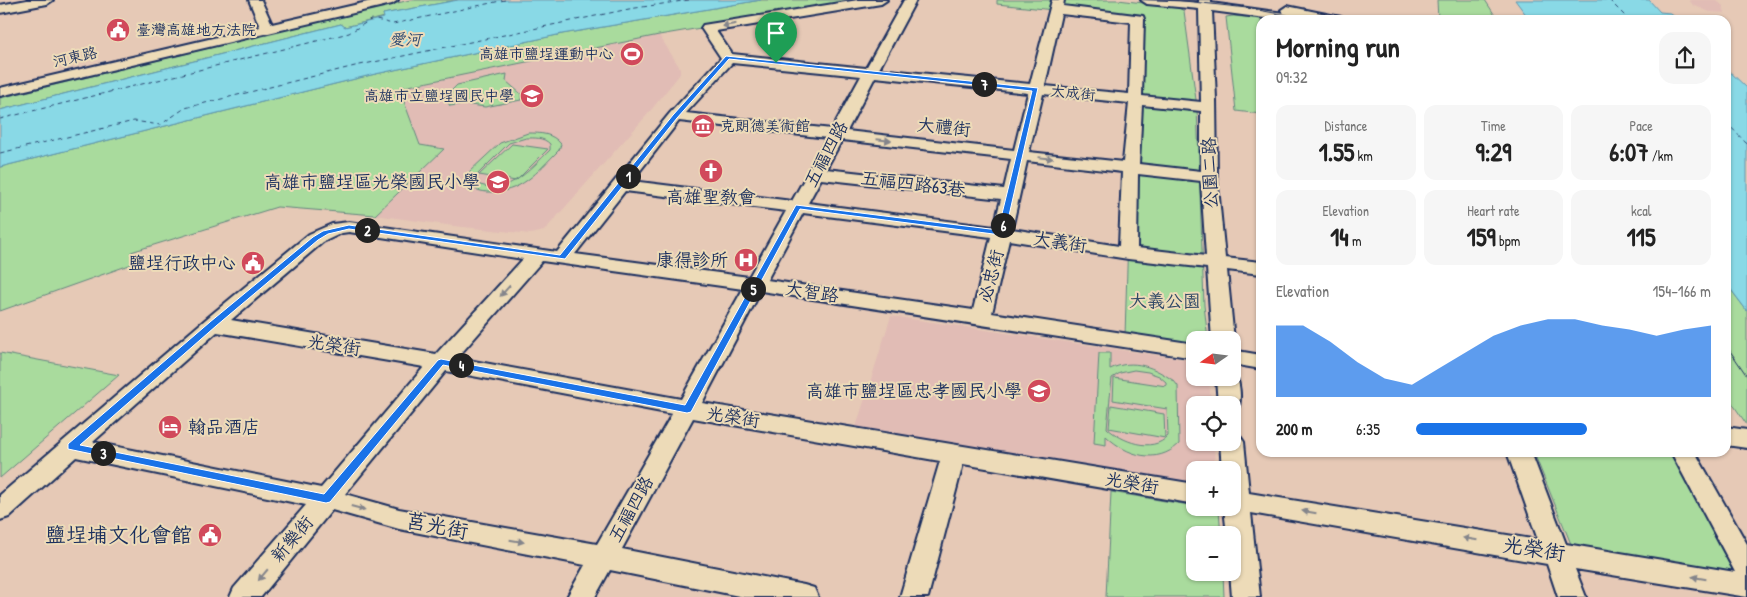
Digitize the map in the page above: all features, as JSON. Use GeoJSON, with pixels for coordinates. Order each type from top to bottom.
{"type":"FeatureCollection","features":[{"type":"Feature","properties":{"kind":"street"},"geometry":{"type":"LineString","coordinates":[[0,9],[47,0]]}},
{"type":"Feature","properties":{"kind":"street"},"geometry":{"type":"LineString","coordinates":[[255,0],[268,28]]}},
{"type":"Feature","properties":{"kind":"street","name":"河東路"},"geometry":{"type":"LineString","coordinates":[[0,92],[387,0]]}},
{"type":"Feature","properties":{"kind":"street"},"geometry":{"type":"LineString","coordinates":[[562,258],[675,116],[728,58],[708,28],[881,0]]}},
{"type":"Feature","properties":{"kind":"street","name":"五福四路"},"geometry":{"type":"LineString","coordinates":[[581,597],[687,409],[910,0]]}},
{"type":"Feature","properties":{"kind":"street"},"geometry":{"type":"LineString","coordinates":[[1147,0],[1202,2],[1310,15]]}},
{"type":"Feature","properties":{"kind":"street"},"geometry":{"type":"LineString","coordinates":[[1202,2],[1273,15]]}},
{"type":"Feature","properties":{"kind":"street","name":"公園二路"},"geometry":{"type":"LineString","coordinates":[[1202,2],[1209,107],[1209,177],[1222,331]]}},
{"type":"Feature","properties":{"kind":"street"},"geometry":{"type":"LineString","coordinates":[[1060,5],[1138,19],[1128,253]]}},
{"type":"Feature","properties":{"kind":"street","name":"必忠街"},"geometry":{"type":"LineString","coordinates":[[981,318],[1036,89],[1060,5]]}},
{"type":"Feature","properties":{"kind":"street","name":"大成街"},"geometry":{"type":"LineString","coordinates":[[728,58],[1209,107]]}},
{"type":"Feature","properties":{"kind":"street","name":"大禮街"},"geometry":{"type":"LineString","coordinates":[[675,116],[1209,177]]}},
{"type":"Feature","properties":{"kind":"street","name":"五福四路63巷"},"geometry":{"type":"LineString","coordinates":[[817,172],[1010,195]]}},
{"type":"Feature","properties":{"kind":"street","name":"大義街"},"geometry":{"type":"LineString","coordinates":[[622,185],[1001,233],[1128,253],[1256,267]]}},
{"type":"Feature","properties":{"kind":"street","name":"大智路"},"geometry":{"type":"LineString","coordinates":[[213,324],[316,238],[338,228],[349,227],[537,255],[755,284],[1186,350]]}},
{"type":"Feature","properties":{"kind":"street","name":"新樂街"},"geometry":{"type":"LineString","coordinates":[[244,597],[441,362],[537,255]]}},
{"type":"Feature","properties":{"kind":"street"},"geometry":{"type":"LineString","coordinates":[[0,510],[71,446],[213,324]]}},
{"type":"Feature","properties":{"kind":"street","name":"光榮街"},"geometry":{"type":"LineString","coordinates":[[213,324],[441,362],[687,409],[1186,493]]}},
{"type":"Feature","properties":{"kind":"street"},"geometry":{"type":"LineString","coordinates":[[1241,359],[1256,361]]}},
{"type":"Feature","properties":{"kind":"street"},"geometry":{"type":"LineString","coordinates":[[1731,437],[1747,440]]}},
{"type":"Feature","properties":{"kind":"street","name":"莒光街"},"geometry":{"type":"LineString","coordinates":[[71,446],[326,499],[399,519],[804,597]]}},
{"type":"Feature","properties":{"kind":"street"},"geometry":{"type":"LineString","coordinates":[[914,597],[954,454]]}},
{"type":"Feature","properties":{"kind":"street"},"geometry":{"type":"LineString","coordinates":[[1521,457],[1572,597]]}},
{"type":"Feature","properties":{"kind":"street"},"geometry":{"type":"LineString","coordinates":[[1686,457],[1747,569]]}},
{"type":"Feature","properties":{"kind":"street","name":"光榮街"},"geometry":{"type":"LineString","coordinates":[[1241,502],[1747,586]]}},
{"type":"Feature","properties":{"kind":"street"},"geometry":{"type":"LineString","coordinates":[[1237,516],[1246,597]]}},
{"type":"Feature","properties":{"kind":"shaded area"},"geometry":{"type":"Polygon","coordinates":[[[1689,0],[1716,0],[1723,6],[1725,13],[1710,12],[1693,5],[1689,0]]]}},
{"type":"Feature","properties":{"kind":"shaded area"},"geometry":{"type":"Polygon","coordinates":[[[659,35],[680,68],[680,74],[647,115],[544,231],[531,234],[375,215],[443,149],[420,145],[399,88],[659,35]]]}},
{"type":"Feature","properties":{"kind":"shaded area","name":"高雄市鹽埕區忠孝國民小學"},"geometry":{"type":"Polygon","coordinates":[[[891,316],[1186,360],[1186,386],[1210,386],[1210,396],[1186,396],[1186,451],[1214,451],[1215,461],[1186,461],[1186,482],[856,427],[891,316]]]}},
{"type":"Feature","properties":{"kind":"green space"},"geometry":{"type":"Polygon","coordinates":[[[410,0],[458,0],[383,14],[385,17],[345,27],[341,24],[0,110],[0,98],[410,0]]]}},
{"type":"Feature","properties":{"kind":"green space"},"geometry":{"type":"Polygon","coordinates":[[[761,0],[867,0],[659,35],[399,88],[420,145],[444,149],[375,215],[277,207],[131,252],[135,263],[0,311],[0,167],[371,75],[562,34],[761,0]]]}},
{"type":"Feature","properties":{"kind":"green space","name":"大義公園"},"geometry":{"type":"Polygon","coordinates":[[[997,0],[1118,0],[1177,7],[1184,11],[1197,107],[1204,305],[1207,331],[1186,331],[1186,346],[1125,336],[1130,168],[1138,19],[997,4],[997,0]]]}},
{"type":"Feature","properties":{"kind":"green space"},"geometry":{"type":"Polygon","coordinates":[[[1437,0],[1485,0],[1495,15],[1438,15],[1437,0]]]}},
{"type":"Feature","properties":{"kind":"green space"},"geometry":{"type":"Polygon","coordinates":[[[1226,17],[1256,18],[1256,113],[1236,111],[1226,17]]]}},
{"type":"Feature","properties":{"kind":"green space"},"geometry":{"type":"Polygon","coordinates":[[[507,74],[506,81],[521,94],[521,100],[485,107],[464,104],[450,106],[445,97],[457,85],[507,74]]]}},
{"type":"Feature","properties":{"kind":"green space"},"geometry":{"type":"Polygon","coordinates":[[[533,133],[550,136],[561,144],[559,150],[536,173],[519,185],[499,192],[484,192],[474,188],[467,183],[469,172],[500,143],[533,133]],[[526,138],[509,143],[478,174],[477,181],[480,185],[491,187],[510,183],[527,172],[550,150],[550,144],[545,140],[526,138]]]}},
{"type":"Feature","properties":{"kind":"green space"},"geometry":{"type":"Polygon","coordinates":[[[512,144],[548,149],[516,181],[479,175],[512,144]]]}},
{"type":"Feature","properties":{"kind":"green space"},"geometry":{"type":"Polygon","coordinates":[[[1731,290],[1747,311],[1747,425],[1731,401],[1731,290]]]}},
{"type":"Feature","properties":{"kind":"green space"},"geometry":{"type":"Polygon","coordinates":[[[0,353],[119,375],[0,478],[0,353]]]}},
{"type":"Feature","properties":{"kind":"green space"},"geometry":{"type":"Polygon","coordinates":[[[1099,353],[1110,353],[1110,369],[1127,364],[1144,366],[1166,376],[1178,386],[1179,444],[1170,451],[1152,456],[1133,453],[1123,449],[1106,436],[1106,445],[1094,443],[1099,353]],[[1134,370],[1120,373],[1112,378],[1107,428],[1128,441],[1145,445],[1154,444],[1168,436],[1167,409],[1113,400],[1114,378],[1166,386],[1166,382],[1159,376],[1134,370]]]}},
{"type":"Feature","properties":{"kind":"green space"},"geometry":{"type":"Polygon","coordinates":[[[1111,405],[1164,414],[1165,438],[1109,428],[1111,405]]]}},
{"type":"Feature","properties":{"kind":"green space"},"geometry":{"type":"Polygon","coordinates":[[[1536,457],[1673,457],[1743,579],[1573,549],[1536,457]]]}},
{"type":"Feature","properties":{"kind":"green space"},"geometry":{"type":"Polygon","coordinates":[[[1111,492],[1186,504],[1186,516],[1219,516],[1220,526],[1186,526],[1186,581],[1223,581],[1224,597],[1106,597],[1111,492]]]}},
{"type":"Feature","properties":{"kind":"water","name":"愛河"},"geometry":{"type":"Polygon","coordinates":[[[458,0],[761,0],[562,34],[371,75],[0,167],[0,110],[341,24],[345,27],[384,18],[383,14],[458,0]]]}},
{"type":"Feature","properties":{"kind":"water"},"geometry":{"type":"Polygon","coordinates":[[[1515,0],[1649,0],[1660,12],[1672,15],[1526,15],[1515,0]]]}},
{"type":"Feature","properties":{"kind":"water"},"geometry":{"type":"Polygon","coordinates":[[[1731,73],[1747,88],[1747,311],[1731,290],[1731,73]]]}},
{"type":"Feature","properties":{"kind":"ferry route"},"geometry":{"type":"LineString","coordinates":[[0,119],[349,33],[372,19],[393,24],[505,0]]}},
{"type":"Feature","properties":{"kind":"ferry route"},"geometry":{"type":"LineString","coordinates":[[0,153],[134,121],[160,125],[185,108],[355,66],[629,9],[689,0]]}},
{"type":"Feature","properties":{"kind":"ferry route"},"geometry":{"type":"LineString","coordinates":[[1609,0],[1624,15]]}},
{"type":"Feature","properties":{"kind":"ferry route"},"geometry":{"type":"LineString","coordinates":[[1731,127],[1747,144]]}},
{"type":"Feature","properties":{"kind":"tram line"},"geometry":{"type":"LineString","coordinates":[[1175,0],[1247,8],[1286,15]]}},
{"type":"Feature","properties":{"kind":"tram line"},"geometry":{"type":"LineString","coordinates":[[1731,352],[1747,376]]}},
{"type":"Feature","properties":{"kind":"place","name":"臺灣高雄地方法院"},"geometry":{"type":"Point","coordinates":[118,30]}},
{"type":"Feature","properties":{"kind":"place","name":"高雄市鹽埕運動中心"},"geometry":{"type":"Point","coordinates":[632,54]}},
{"type":"Feature","properties":{"kind":"place","name":"高雄市立鹽埕國民中學"},"geometry":{"type":"Point","coordinates":[532,96]}},
{"type":"Feature","properties":{"kind":"place","name":"克朗德美術館"},"geometry":{"type":"Point","coordinates":[703,126]}},
{"type":"Feature","properties":{"kind":"place","name":"高雄聖教會"},"geometry":{"type":"Point","coordinates":[711,171]}},
{"type":"Feature","properties":{"kind":"place","name":"高雄市鹽埕區光榮國民小學"},"geometry":{"type":"Point","coordinates":[498,182]}},
{"type":"Feature","properties":{"kind":"place","name":"康得診所"},"geometry":{"type":"Point","coordinates":[746,260]}},
{"type":"Feature","properties":{"kind":"place","name":"鹽埕行政中心"},"geometry":{"type":"Point","coordinates":[253,263]}},
{"type":"Feature","properties":{"kind":"place","name":"高雄市鹽埕區忠孝國民小學"},"geometry":{"type":"Point","coordinates":[1039,391]}},
{"type":"Feature","properties":{"kind":"place","name":"翰品酒店"},"geometry":{"type":"Point","coordinates":[170,427]}},
{"type":"Feature","properties":{"kind":"place","name":"鹽埕埔文化會館"},"geometry":{"type":"Point","coordinates":[210,535]}},
{"type":"Feature","properties":{"kind":"route"},"geometry":{"type":"LineString","coordinates":[[728,58],[776,63],[1036,89],[1001,233],[798,206],[687,409],[529,377],[441,362],[326,499],[71,446],[213,324],[325,232],[349,227],[562,258],[675,116],[728,58]]}}]}
